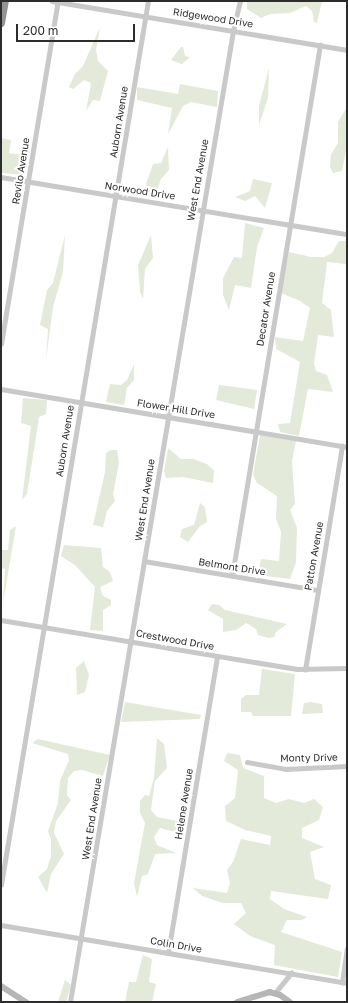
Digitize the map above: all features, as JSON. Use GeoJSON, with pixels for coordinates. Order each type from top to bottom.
{"type":"FeatureCollection","features":[{"type":"Feature","properties":{"kind":"highway"},"geometry":{"type":"LineString","coordinates":[[1,23],[5,1]]}},
{"type":"Feature","properties":{"kind":"main road"},"geometry":{"type":"LineString","coordinates":[[1,986],[26,1002]]}},
{"type":"Feature","properties":{"kind":"main road"},"geometry":{"type":"LineString","coordinates":[[237,1002],[260,994],[275,993],[290,1002]]}},
{"type":"Feature","properties":{"kind":"street","name":"Ridgewood Drive"},"geometry":{"type":"LineString","coordinates":[[52,1],[347,50]]}},
{"type":"Feature","properties":{"kind":"street","name":"Auborn Avenue"},"geometry":{"type":"LineString","coordinates":[[1,885],[80,402],[148,1]]}},
{"type":"Feature","properties":{"kind":"street","name":"West End Avenue"},"geometry":{"type":"LineString","coordinates":[[70,1002],[232,31],[240,1]]}},
{"type":"Feature","properties":{"kind":"street","name":"Revilo Avenue"},"geometry":{"type":"LineString","coordinates":[[1,344],[58,2]]}},
{"type":"Feature","properties":{"kind":"street","name":"Decator Avenue"},"geometry":{"type":"LineString","coordinates":[[232,576],[320,45]]}},
{"type":"Feature","properties":{"kind":"street","name":"Norwood Drive"},"geometry":{"type":"LineString","coordinates":[[1,177],[347,234]]}},
{"type":"Feature","properties":{"kind":"street","name":"Flower Hill Drive"},"geometry":{"type":"LineString","coordinates":[[1,389],[345,446]]}},
{"type":"Feature","properties":{"kind":"street","name":"Patton Avenue"},"geometry":{"type":"LineString","coordinates":[[305,670],[318,590],[345,446]]}},
{"type":"Feature","properties":{"kind":"street","name":"Belmont Drive"},"geometry":{"type":"LineString","coordinates":[[144,561],[318,590]]}},
{"type":"Feature","properties":{"kind":"street","name":"Crestwood Drive"},"geometry":{"type":"LineString","coordinates":[[1,620],[217,657],[305,670],[347,668]]}},
{"type":"Feature","properties":{"kind":"street","name":"Helene Avenue"},"geometry":{"type":"LineString","coordinates":[[168,953],[217,657]]}},
{"type":"Feature","properties":{"kind":"street","name":"Monty Drive"},"geometry":{"type":"LineString","coordinates":[[247,762],[285,769],[347,766]]}},
{"type":"Feature","properties":{"kind":"street","name":"Colin Drive"},"geometry":{"type":"LineString","coordinates":[[1,925],[81,937],[344,983]]}},
{"type":"Feature","properties":{"kind":"street"},"geometry":{"type":"LineString","coordinates":[[344,983],[347,949]]}},
{"type":"Feature","properties":{"kind":"street"},"geometry":{"type":"LineString","coordinates":[[275,993],[291,973]]}},
{"type":"Feature","properties":{"kind":"green space"},"geometry":{"type":"Polygon","coordinates":[[[247,1],[322,1],[317,23],[314,22],[312,11],[306,6],[290,13],[270,14],[261,18],[247,9],[247,1]]]}},
{"type":"Feature","properties":{"kind":"green space"},"geometry":{"type":"Polygon","coordinates":[[[100,27],[96,50],[98,61],[108,71],[100,101],[93,100],[86,111],[91,83],[84,80],[73,89],[69,87],[75,74],[83,66],[100,27]]]}},
{"type":"Feature","properties":{"kind":"green space"},"geometry":{"type":"Polygon","coordinates":[[[181,47],[183,47],[185,56],[190,57],[182,64],[171,60],[181,47]]]}},
{"type":"Feature","properties":{"kind":"green space"},"geometry":{"type":"Polygon","coordinates":[[[269,68],[268,98],[259,125],[259,106],[269,68]]]}},
{"type":"Feature","properties":{"kind":"green space"},"geometry":{"type":"Polygon","coordinates":[[[180,84],[218,91],[217,107],[191,102],[183,106],[168,134],[172,108],[137,100],[137,87],[178,94],[180,84]]]}},
{"type":"Feature","properties":{"kind":"green space"},"geometry":{"type":"Polygon","coordinates":[[[347,107],[347,146],[342,171],[333,173],[330,167],[331,154],[338,143],[338,122],[347,107]]]}},
{"type":"Feature","properties":{"kind":"green space"},"geometry":{"type":"Polygon","coordinates":[[[1,138],[11,140],[9,153],[28,156],[24,175],[1,173],[1,138]]]}},
{"type":"Feature","properties":{"kind":"green space"},"geometry":{"type":"Polygon","coordinates":[[[168,147],[169,170],[161,179],[156,193],[147,192],[146,184],[153,164],[161,163],[168,147]]]}},
{"type":"Feature","properties":{"kind":"green space"},"geometry":{"type":"Polygon","coordinates":[[[253,179],[272,183],[265,208],[255,196],[245,201],[235,197],[250,191],[253,179]]]}},
{"type":"Feature","properties":{"kind":"green space"},"geometry":{"type":"Polygon","coordinates":[[[245,223],[264,228],[257,247],[251,288],[235,285],[229,310],[223,295],[223,278],[234,257],[242,258],[245,223]]]}},
{"type":"Feature","properties":{"kind":"green space"},"geometry":{"type":"Polygon","coordinates":[[[65,235],[63,272],[53,307],[46,360],[48,329],[40,325],[47,290],[53,283],[65,235]]]}},
{"type":"Feature","properties":{"kind":"green space"},"geometry":{"type":"Polygon","coordinates":[[[151,235],[153,258],[145,269],[143,299],[140,292],[138,265],[151,235]]]}},
{"type":"Feature","properties":{"kind":"green space"},"geometry":{"type":"Polygon","coordinates":[[[339,241],[347,241],[346,264],[327,262],[322,303],[331,310],[334,337],[318,335],[314,364],[316,371],[327,375],[333,392],[308,389],[299,436],[280,432],[278,424],[290,423],[300,362],[276,349],[275,337],[303,341],[310,308],[300,301],[281,293],[289,252],[311,257],[324,257],[332,253],[339,241]]]}},
{"type":"Feature","properties":{"kind":"green space"},"geometry":{"type":"Polygon","coordinates":[[[134,364],[134,380],[127,388],[124,405],[106,402],[110,384],[121,385],[127,380],[134,364]]]}},
{"type":"Feature","properties":{"kind":"green space"},"geometry":{"type":"Polygon","coordinates":[[[219,385],[257,390],[254,409],[216,400],[219,385]]]}},
{"type":"Feature","properties":{"kind":"green space"},"geometry":{"type":"Polygon","coordinates":[[[23,398],[47,400],[46,414],[39,417],[27,494],[22,500],[31,426],[21,423],[23,398]]]}},
{"type":"Feature","properties":{"kind":"green space"},"geometry":{"type":"Polygon","coordinates":[[[260,435],[296,441],[292,461],[295,504],[290,510],[297,528],[296,562],[290,579],[258,575],[261,559],[279,561],[281,532],[276,519],[277,496],[257,483],[253,475],[260,435]]]}},
{"type":"Feature","properties":{"kind":"green space"},"geometry":{"type":"Polygon","coordinates":[[[168,448],[181,459],[193,459],[207,464],[214,471],[213,483],[183,477],[166,478],[164,471],[168,448]]]}},
{"type":"Feature","properties":{"kind":"green space"},"geometry":{"type":"Polygon","coordinates":[[[111,450],[117,450],[119,463],[113,494],[115,501],[107,511],[103,527],[93,525],[105,472],[106,453],[111,450]]]}},
{"type":"Feature","properties":{"kind":"green space"},"geometry":{"type":"Polygon","coordinates":[[[200,503],[205,507],[207,522],[200,526],[188,542],[180,537],[182,529],[194,525],[200,503]]]}},
{"type":"Feature","properties":{"kind":"green space"},"geometry":{"type":"Polygon","coordinates":[[[16,526],[3,603],[5,569],[1,568],[1,550],[8,550],[10,530],[16,526]]]}},
{"type":"Feature","properties":{"kind":"green space"},"geometry":{"type":"Polygon","coordinates":[[[64,545],[101,548],[103,567],[110,572],[113,581],[100,587],[103,596],[111,600],[111,605],[103,610],[103,631],[90,630],[95,587],[75,565],[61,556],[64,545]]]}},
{"type":"Feature","properties":{"kind":"green space"},"geometry":{"type":"Polygon","coordinates":[[[212,604],[219,605],[225,610],[287,624],[276,632],[274,637],[269,638],[258,635],[256,629],[246,623],[236,630],[223,632],[223,619],[208,610],[212,604]]]}},
{"type":"Feature","properties":{"kind":"green space"},"geometry":{"type":"Polygon","coordinates":[[[84,661],[89,675],[85,692],[77,695],[76,668],[84,661]]]}},
{"type":"Feature","properties":{"kind":"green space"},"geometry":{"type":"Polygon","coordinates":[[[262,669],[295,674],[291,716],[253,716],[251,712],[241,712],[241,699],[246,695],[259,695],[262,669]]]}},
{"type":"Feature","properties":{"kind":"green space"},"geometry":{"type":"Polygon","coordinates":[[[125,702],[201,715],[200,719],[121,722],[125,702]]]}},
{"type":"Feature","properties":{"kind":"green space"},"geometry":{"type":"Polygon","coordinates":[[[310,702],[322,704],[323,713],[302,714],[304,703],[310,702]]]}},
{"type":"Feature","properties":{"kind":"green space"},"geometry":{"type":"Polygon","coordinates":[[[157,738],[164,744],[167,768],[155,781],[151,810],[157,817],[182,822],[182,834],[160,828],[154,837],[157,845],[176,853],[155,854],[148,874],[142,876],[137,897],[134,883],[145,823],[140,813],[140,801],[145,795],[149,796],[154,778],[157,738]]]}},
{"type":"Feature","properties":{"kind":"green space"},"geometry":{"type":"Polygon","coordinates":[[[38,739],[110,755],[103,776],[82,770],[74,771],[68,778],[67,795],[71,800],[56,821],[54,833],[64,854],[51,874],[47,893],[38,877],[47,869],[51,856],[51,839],[48,831],[58,803],[60,781],[69,760],[68,754],[32,743],[38,739]]]}},
{"type":"Feature","properties":{"kind":"green space"},"geometry":{"type":"Polygon","coordinates":[[[227,753],[240,755],[243,768],[264,776],[264,798],[276,803],[289,799],[304,803],[314,799],[323,807],[319,820],[302,828],[302,838],[324,847],[310,852],[315,879],[331,885],[328,899],[271,891],[270,899],[284,909],[307,917],[302,920],[287,920],[281,932],[342,952],[338,977],[274,965],[275,945],[250,936],[234,924],[246,913],[241,903],[223,903],[202,896],[193,888],[227,893],[230,883],[227,870],[233,862],[241,839],[270,845],[271,836],[245,830],[226,821],[225,806],[235,798],[238,770],[224,761],[227,753]]]}},
{"type":"Feature","properties":{"kind":"green space"},"geometry":{"type":"Polygon","coordinates":[[[143,955],[152,959],[149,982],[156,984],[152,1002],[125,1002],[129,982],[136,982],[143,955]]]}},
{"type":"Feature","properties":{"kind":"green space"},"geometry":{"type":"Polygon","coordinates":[[[65,980],[71,985],[66,1002],[58,1002],[65,980]]]}}]}
